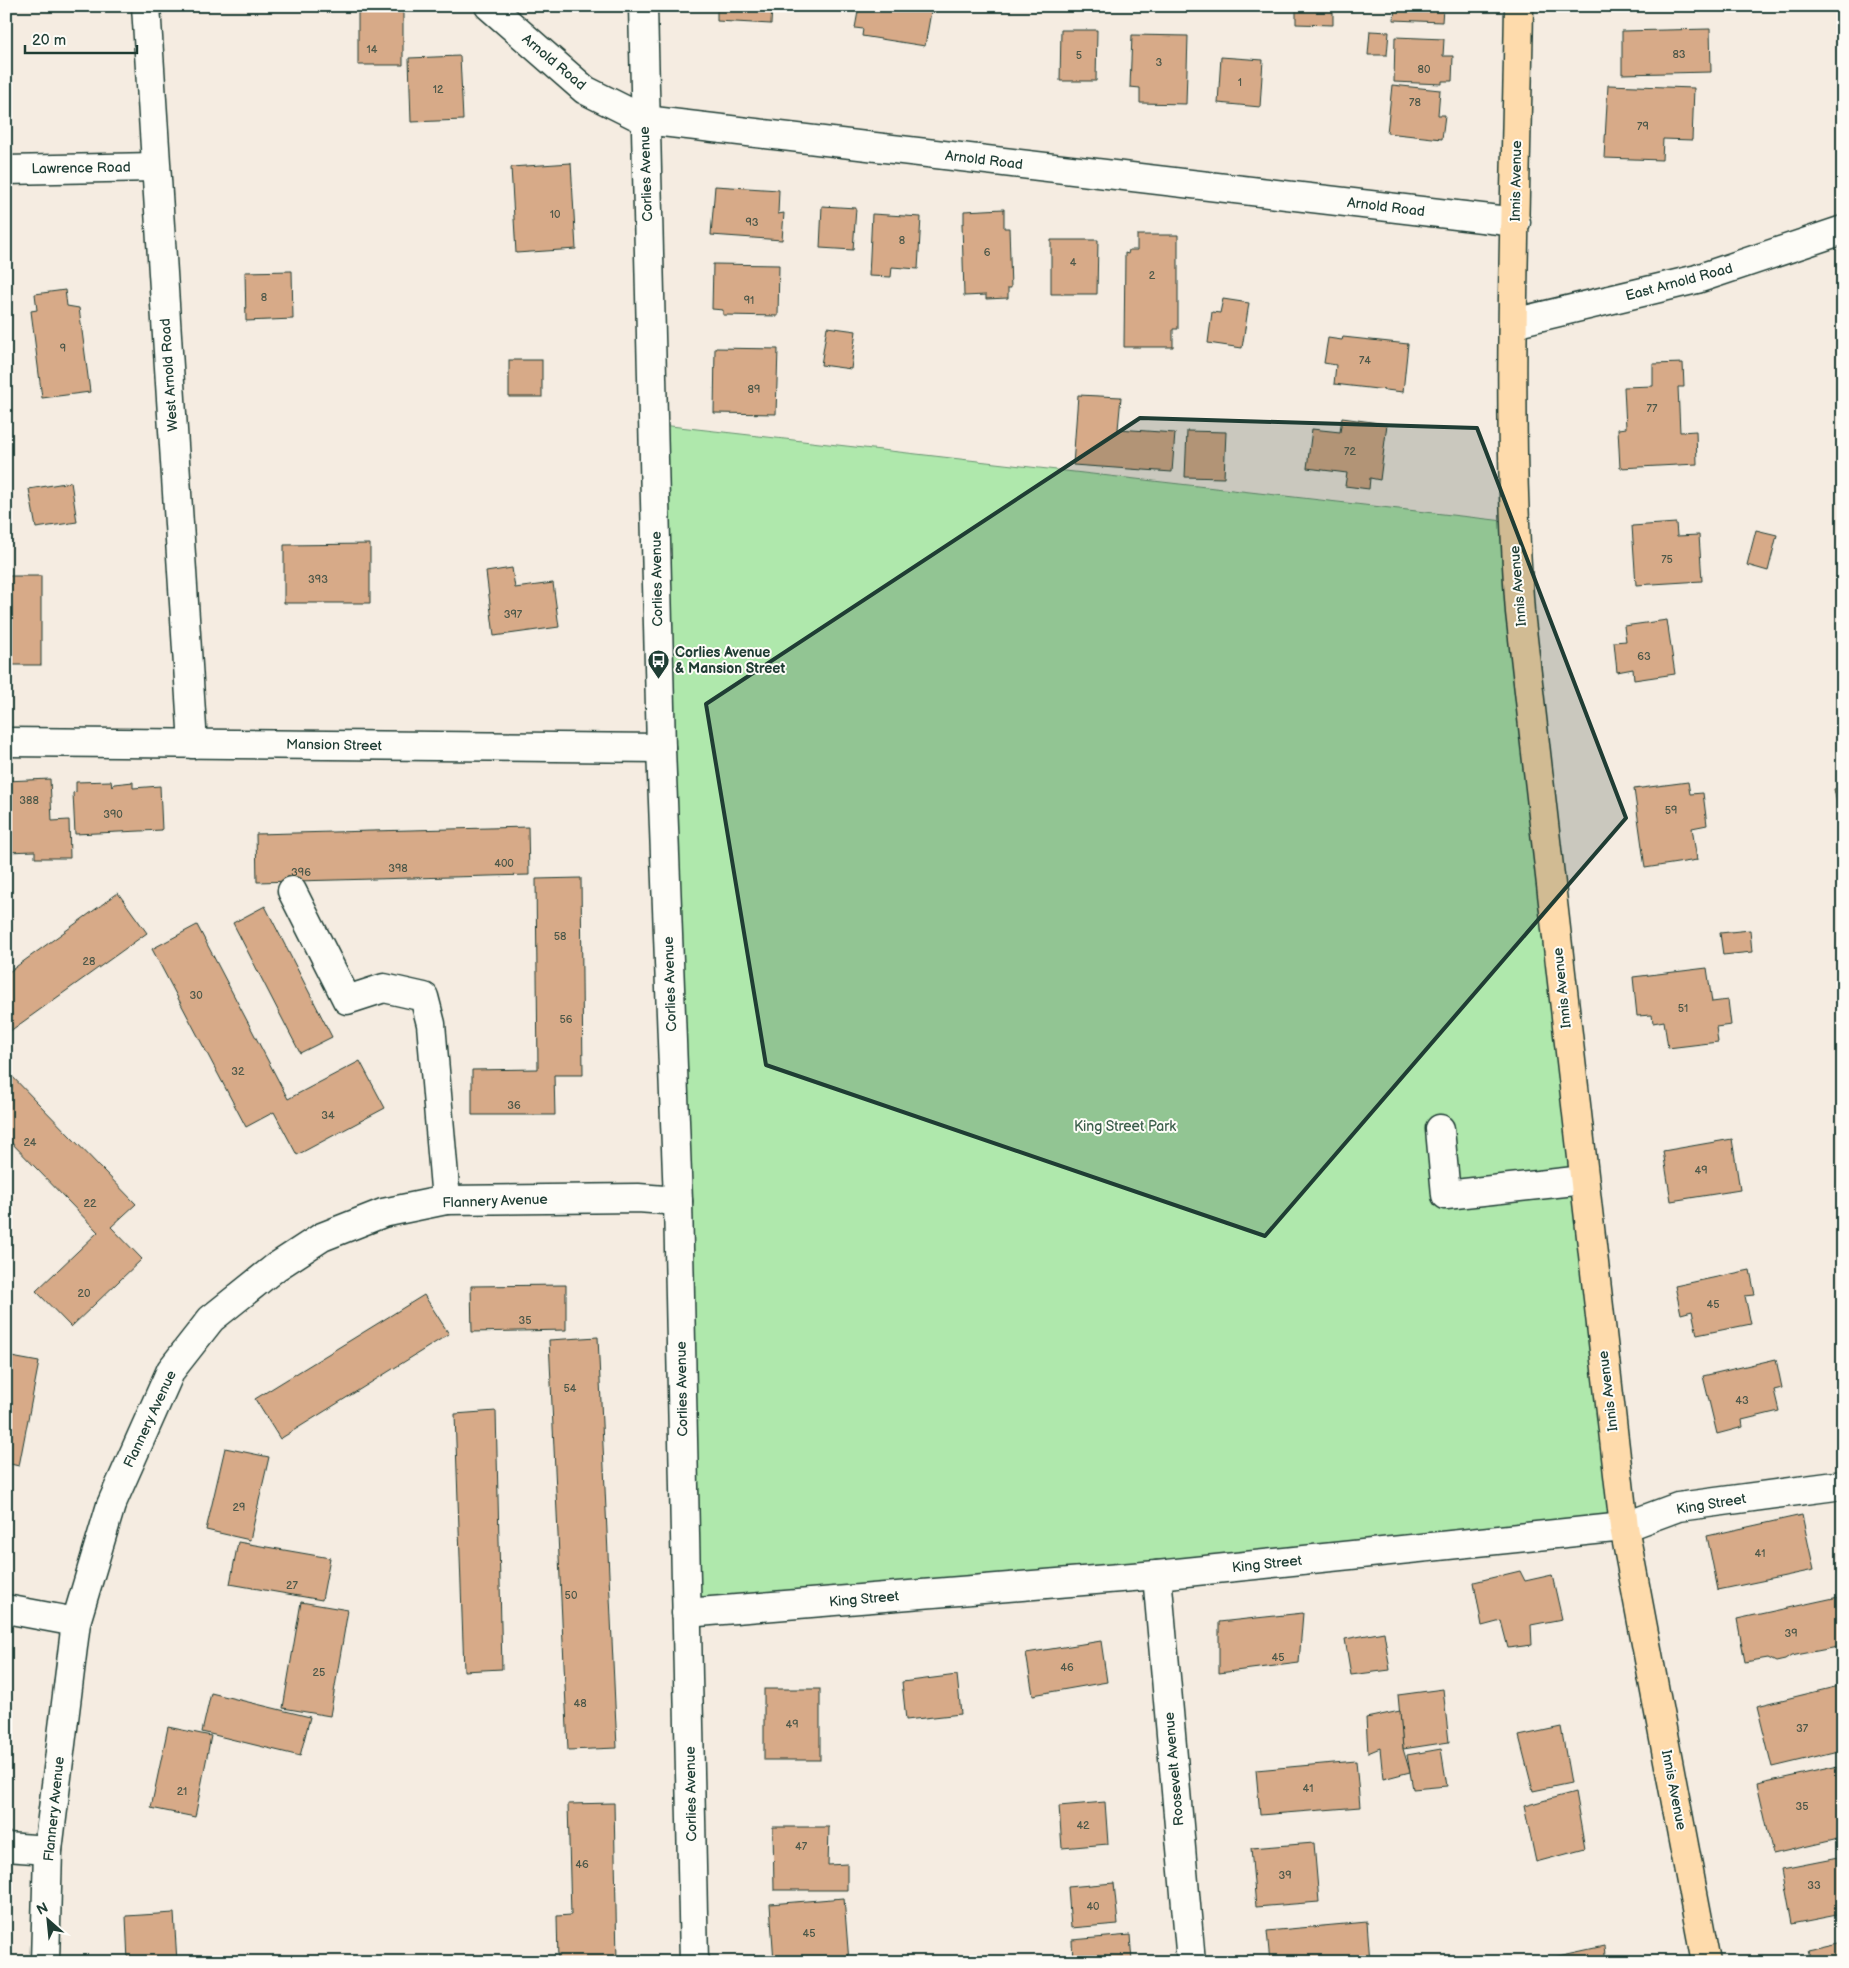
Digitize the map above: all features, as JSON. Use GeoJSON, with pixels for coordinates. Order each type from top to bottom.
{"type":"FeatureCollection","features":[{"type":"Feature","properties":{"kind":"main road","name":"Innis Avenue"},"geometry":{"type":"LineString","coordinates":[[1519,6],[1516,222],[1512,323],[1513,522],[1520,612],[1624,1527],[1706,1962]]}},
{"type":"Feature","properties":{"kind":"street","name":"West Arnold Road"},"geometry":{"type":"LineString","coordinates":[[146,6],[193,744]]}},
{"type":"Feature","properties":{"kind":"street","name":"Arnold Road"},"geometry":{"type":"LineString","coordinates":[[489,6],[585,90],[645,120],[1516,222]]}},
{"type":"Feature","properties":{"kind":"street","name":"Corlies Avenue"},"geometry":{"type":"LineString","coordinates":[[643,6],[661,748],[678,1201],[694,1962]]}},
{"type":"Feature","properties":{"kind":"street","name":"Lawrence Road"},"geometry":{"type":"LineString","coordinates":[[6,170],[155,166]]}},
{"type":"Feature","properties":{"kind":"street","name":"East Arnold Road"},"geometry":{"type":"LineString","coordinates":[[1512,323],[1697,280],[1843,230]]}},
{"type":"Feature","properties":{"kind":"street","name":"Mansion Street"},"geometry":{"type":"LineString","coordinates":[[6,742],[661,748]]}},
{"type":"Feature","properties":{"kind":"street"},"geometry":{"type":"LineString","coordinates":[[292,892],[347,1000],[384,988],[424,997],[431,1024],[446,1200]]}},
{"type":"Feature","properties":{"kind":"street"},"geometry":{"type":"LineString","coordinates":[[1440,1129],[1446,1195],[1584,1180]]}},
{"type":"Feature","properties":{"kind":"street","name":"Flannery Avenue"},"geometry":{"type":"LineString","coordinates":[[44,1962],[48,1850],[76,1622],[111,1505],[171,1370],[211,1318],[276,1267],[322,1237],[383,1213],[446,1200],[638,1198],[678,1201]]}},
{"type":"Feature","properties":{"kind":"street","name":"King Street"},"geometry":{"type":"LineString","coordinates":[[686,1614],[1158,1575],[1624,1527],[1678,1507],[1843,1485]]}},
{"type":"Feature","properties":{"kind":"street","name":"Roosevelt Avenue"},"geometry":{"type":"LineString","coordinates":[[1158,1575],[1191,1962]]}},
{"type":"Feature","properties":{"kind":"street"},"geometry":{"type":"LineString","coordinates":[[6,1609],[76,1622]]}},
{"type":"Feature","properties":{"kind":"street"},"geometry":{"type":"LineString","coordinates":[[6,1846],[48,1850]]}},
{"type":"Feature","properties":{"kind":"highlighted area"},"geometry":{"type":"Polygon","coordinates":[[[1140,418],[1477,428],[1626,818],[1265,1236],[766,1065],[706,704],[1140,418]]]}},
{"type":"Feature","properties":{"kind":"green space","name":"King Street Park"},"geometry":{"type":"Polygon","coordinates":[[[653,424],[1513,522],[1624,1527],[686,1613],[653,424]]]}},
{"type":"Feature","properties":{"kind":"building"},"geometry":{"type":"Polygon","coordinates":[[[717,6],[772,6],[771,24],[717,21],[717,6]]]}},
{"type":"Feature","properties":{"kind":"building"},"geometry":{"type":"Polygon","coordinates":[[[859,6],[932,6],[925,46],[862,36],[863,29],[855,28],[859,6]]]}},
{"type":"Feature","properties":{"kind":"building"},"geometry":{"type":"Polygon","coordinates":[[[1296,6],[1333,6],[1333,25],[1296,24],[1296,6]]]}},
{"type":"Feature","properties":{"kind":"building"},"geometry":{"type":"Polygon","coordinates":[[[1395,6],[1449,6],[1449,8],[1443,8],[1442,22],[1394,20],[1395,6]]]}},
{"type":"Feature","properties":{"kind":"building"},"geometry":{"type":"Polygon","coordinates":[[[358,10],[403,11],[403,65],[358,65],[358,10]]]}},
{"type":"Feature","properties":{"kind":"building"},"geometry":{"type":"Polygon","coordinates":[[[1710,29],[1711,72],[1622,74],[1622,31],[1710,29]]]}},
{"type":"Feature","properties":{"kind":"building"},"geometry":{"type":"Polygon","coordinates":[[[1061,30],[1097,30],[1096,81],[1060,81],[1061,30]]]}},
{"type":"Feature","properties":{"kind":"building"},"geometry":{"type":"Polygon","coordinates":[[[1370,31],[1389,32],[1387,55],[1368,55],[1370,31]]]}},
{"type":"Feature","properties":{"kind":"building"},"geometry":{"type":"Polygon","coordinates":[[[1132,35],[1188,36],[1186,104],[1140,103],[1140,88],[1130,87],[1132,35]]]}},
{"type":"Feature","properties":{"kind":"building"},"geometry":{"type":"Polygon","coordinates":[[[1395,37],[1444,39],[1443,56],[1453,56],[1452,81],[1442,81],[1442,84],[1394,82],[1395,37]]]}},
{"type":"Feature","properties":{"kind":"building"},"geometry":{"type":"Polygon","coordinates":[[[460,56],[463,120],[411,122],[409,58],[460,56]]]}},
{"type":"Feature","properties":{"kind":"building"},"geometry":{"type":"Polygon","coordinates":[[[1221,57],[1263,60],[1260,107],[1218,103],[1221,57]]]}},
{"type":"Feature","properties":{"kind":"building"},"geometry":{"type":"Polygon","coordinates":[[[1392,85],[1440,90],[1438,115],[1445,115],[1442,139],[1387,133],[1392,85]]]}},
{"type":"Feature","properties":{"kind":"building"},"geometry":{"type":"Polygon","coordinates":[[[1608,85],[1694,88],[1692,140],[1663,139],[1662,160],[1604,158],[1608,85]]]}},
{"type":"Feature","properties":{"kind":"building"},"geometry":{"type":"Polygon","coordinates":[[[571,163],[576,249],[516,253],[511,167],[571,163]]]}},
{"type":"Feature","properties":{"kind":"building"},"geometry":{"type":"Polygon","coordinates":[[[715,186],[779,190],[778,214],[784,213],[782,240],[711,235],[715,186]]]}},
{"type":"Feature","properties":{"kind":"building"},"geometry":{"type":"Polygon","coordinates":[[[822,206],[856,208],[853,250],[820,248],[822,206]]]}},
{"type":"Feature","properties":{"kind":"building"},"geometry":{"type":"Polygon","coordinates":[[[1004,209],[1004,228],[1009,228],[1011,288],[1008,288],[1008,298],[986,299],[986,295],[964,296],[962,223],[964,223],[964,211],[1004,209]]]}},
{"type":"Feature","properties":{"kind":"building"},"geometry":{"type":"Polygon","coordinates":[[[872,214],[921,217],[918,269],[892,267],[891,277],[869,276],[872,214]]]}},
{"type":"Feature","properties":{"kind":"building"},"geometry":{"type":"Polygon","coordinates":[[[1137,235],[1178,235],[1178,329],[1173,329],[1173,347],[1124,347],[1125,253],[1128,254],[1129,250],[1137,250],[1137,235]]]}},
{"type":"Feature","properties":{"kind":"building"},"geometry":{"type":"Polygon","coordinates":[[[1051,240],[1098,240],[1097,294],[1051,294],[1051,240]]]}},
{"type":"Feature","properties":{"kind":"building"},"geometry":{"type":"Polygon","coordinates":[[[713,264],[779,265],[778,316],[723,315],[723,310],[712,309],[713,264]]]}},
{"type":"Feature","properties":{"kind":"building"},"geometry":{"type":"Polygon","coordinates":[[[292,271],[293,319],[246,321],[245,272],[292,271]]]}},
{"type":"Feature","properties":{"kind":"building"},"geometry":{"type":"Polygon","coordinates":[[[65,290],[67,306],[79,308],[90,392],[42,398],[31,311],[37,310],[35,294],[65,290]]]}},
{"type":"Feature","properties":{"kind":"building"},"geometry":{"type":"Polygon","coordinates":[[[1223,299],[1249,303],[1242,348],[1208,343],[1212,312],[1220,313],[1223,299]]]}},
{"type":"Feature","properties":{"kind":"building"},"geometry":{"type":"Polygon","coordinates":[[[827,327],[856,331],[851,369],[821,365],[827,327]]]}},
{"type":"Feature","properties":{"kind":"building"},"geometry":{"type":"Polygon","coordinates":[[[1343,337],[1408,344],[1403,392],[1334,384],[1336,365],[1324,363],[1328,338],[1342,340],[1343,337]]]}},
{"type":"Feature","properties":{"kind":"building"},"geometry":{"type":"Polygon","coordinates":[[[715,348],[778,349],[776,414],[714,413],[715,348]]]}},
{"type":"Feature","properties":{"kind":"building"},"geometry":{"type":"Polygon","coordinates":[[[509,360],[542,360],[542,397],[509,397],[509,360]]]}},
{"type":"Feature","properties":{"kind":"building"},"geometry":{"type":"Polygon","coordinates":[[[1683,363],[1684,387],[1678,387],[1680,432],[1696,431],[1697,464],[1620,468],[1618,429],[1626,428],[1624,387],[1653,386],[1653,364],[1683,363]]]}},
{"type":"Feature","properties":{"kind":"building"},"geometry":{"type":"Polygon","coordinates":[[[1078,395],[1121,397],[1118,429],[1175,433],[1172,472],[1073,465],[1078,395]]]}},
{"type":"Feature","properties":{"kind":"building"},"geometry":{"type":"Polygon","coordinates":[[[1342,418],[1387,424],[1380,480],[1370,478],[1369,489],[1345,486],[1347,473],[1307,468],[1312,429],[1340,432],[1342,418]]]}},
{"type":"Feature","properties":{"kind":"building"},"geometry":{"type":"Polygon","coordinates":[[[1187,431],[1226,432],[1224,478],[1185,477],[1187,431]]]}},
{"type":"Feature","properties":{"kind":"building"},"geometry":{"type":"Polygon","coordinates":[[[71,482],[77,522],[36,528],[29,489],[71,482]]]}},
{"type":"Feature","properties":{"kind":"building"},"geometry":{"type":"Polygon","coordinates":[[[1676,523],[1677,536],[1699,535],[1702,581],[1636,585],[1632,526],[1676,523]]]}},
{"type":"Feature","properties":{"kind":"building"},"geometry":{"type":"Polygon","coordinates":[[[1756,530],[1777,535],[1768,571],[1747,565],[1756,530]]]}},
{"type":"Feature","properties":{"kind":"building"},"geometry":{"type":"Polygon","coordinates":[[[370,544],[370,603],[284,603],[284,545],[370,544]]]}},
{"type":"Feature","properties":{"kind":"building"},"geometry":{"type":"Polygon","coordinates":[[[512,568],[515,588],[553,583],[559,627],[494,636],[486,572],[512,568]]]}},
{"type":"Feature","properties":{"kind":"building"},"geometry":{"type":"Polygon","coordinates":[[[6,576],[41,576],[41,665],[6,665],[6,576]]]}},
{"type":"Feature","properties":{"kind":"building"},"geometry":{"type":"Polygon","coordinates":[[[1667,620],[1675,674],[1634,680],[1633,669],[1617,672],[1614,642],[1626,641],[1624,626],[1667,620]]]}},
{"type":"Feature","properties":{"kind":"building"},"geometry":{"type":"Polygon","coordinates":[[[50,779],[52,821],[69,820],[70,858],[35,858],[35,851],[6,852],[6,781],[50,779]]]}},
{"type":"Feature","properties":{"kind":"building"},"geometry":{"type":"Polygon","coordinates":[[[111,781],[112,787],[114,784],[133,782],[133,788],[160,786],[162,830],[75,834],[73,793],[76,792],[76,782],[111,781]]]}},
{"type":"Feature","properties":{"kind":"building"},"geometry":{"type":"Polygon","coordinates":[[[1688,782],[1690,794],[1703,793],[1707,825],[1692,828],[1697,860],[1645,868],[1634,789],[1688,782]]]}},
{"type":"Feature","properties":{"kind":"building"},"geometry":{"type":"Polygon","coordinates":[[[1843,787],[1843,832],[1834,789],[1843,787]]]}},
{"type":"Feature","properties":{"kind":"building"},"geometry":{"type":"Polygon","coordinates":[[[528,827],[529,875],[257,882],[256,834],[528,827]]]}},
{"type":"Feature","properties":{"kind":"building"},"geometry":{"type":"Polygon","coordinates":[[[581,878],[583,1075],[554,1075],[555,1115],[472,1115],[472,1070],[538,1069],[536,879],[581,878]]]}},
{"type":"Feature","properties":{"kind":"building"},"geometry":{"type":"Polygon","coordinates":[[[118,893],[147,933],[6,1034],[6,974],[118,893]]]}},
{"type":"Feature","properties":{"kind":"building"},"geometry":{"type":"Polygon","coordinates":[[[265,906],[332,1037],[300,1053],[233,923],[265,906]]]}},
{"type":"Feature","properties":{"kind":"building"},"geometry":{"type":"Polygon","coordinates":[[[197,925],[288,1099],[360,1061],[385,1108],[297,1155],[274,1112],[246,1127],[152,949],[197,925]]]}},
{"type":"Feature","properties":{"kind":"building"},"geometry":{"type":"Polygon","coordinates":[[[1750,930],[1752,952],[1723,955],[1720,933],[1750,930]]]}},
{"type":"Feature","properties":{"kind":"building"},"geometry":{"type":"Polygon","coordinates":[[[1707,968],[1712,1002],[1728,1000],[1731,1025],[1716,1027],[1718,1042],[1668,1048],[1664,1021],[1653,1023],[1652,1015],[1637,1016],[1633,977],[1707,968]]]}},
{"type":"Feature","properties":{"kind":"building"},"geometry":{"type":"Polygon","coordinates":[[[6,1070],[136,1204],[111,1227],[142,1259],[71,1327],[36,1291],[98,1232],[6,1137],[6,1070]]]}},
{"type":"Feature","properties":{"kind":"building"},"geometry":{"type":"Polygon","coordinates":[[[1732,1139],[1740,1190],[1671,1201],[1663,1151],[1732,1139]]]}},
{"type":"Feature","properties":{"kind":"building"},"geometry":{"type":"Polygon","coordinates":[[[1750,1270],[1755,1295],[1745,1296],[1751,1324],[1697,1335],[1692,1311],[1681,1314],[1675,1286],[1750,1270]]]}},
{"type":"Feature","properties":{"kind":"building"},"geometry":{"type":"Polygon","coordinates":[[[566,1285],[566,1330],[472,1332],[471,1286],[566,1285]]]}},
{"type":"Feature","properties":{"kind":"building"},"geometry":{"type":"Polygon","coordinates":[[[424,1295],[449,1334],[280,1439],[255,1399],[424,1295]]]}},
{"type":"Feature","properties":{"kind":"building"},"geometry":{"type":"Polygon","coordinates":[[[598,1337],[617,1748],[568,1750],[549,1340],[598,1337]]]}},
{"type":"Feature","properties":{"kind":"building"},"geometry":{"type":"Polygon","coordinates":[[[6,1356],[39,1362],[19,1466],[6,1463],[6,1356]]]}},
{"type":"Feature","properties":{"kind":"building"},"geometry":{"type":"Polygon","coordinates":[[[1776,1359],[1782,1388],[1774,1390],[1779,1411],[1742,1420],[1743,1427],[1717,1434],[1703,1376],[1776,1359]]]}},
{"type":"Feature","properties":{"kind":"building"},"geometry":{"type":"Polygon","coordinates":[[[496,1411],[502,1669],[464,1671],[455,1414],[496,1411]]]}},
{"type":"Feature","properties":{"kind":"building"},"geometry":{"type":"Polygon","coordinates":[[[225,1448],[269,1457],[250,1540],[206,1530],[225,1448]]]}},
{"type":"Feature","properties":{"kind":"building"},"geometry":{"type":"Polygon","coordinates":[[[1802,1515],[1814,1570],[1718,1590],[1707,1536],[1802,1515]]]}},
{"type":"Feature","properties":{"kind":"building"},"geometry":{"type":"Polygon","coordinates":[[[238,1542],[330,1558],[322,1600],[230,1584],[238,1542]]]}},
{"type":"Feature","properties":{"kind":"building"},"geometry":{"type":"Polygon","coordinates":[[[1520,1571],[1525,1581],[1552,1575],[1562,1619],[1531,1625],[1532,1645],[1508,1648],[1501,1621],[1482,1626],[1474,1582],[1520,1571]]]}},
{"type":"Feature","properties":{"kind":"building"},"geometry":{"type":"Polygon","coordinates":[[[1843,1596],[1843,1646],[1791,1656],[1776,1662],[1768,1658],[1745,1662],[1737,1619],[1843,1596]]]}},
{"type":"Feature","properties":{"kind":"building"},"geometry":{"type":"Polygon","coordinates":[[[301,1602],[348,1610],[330,1716],[283,1708],[301,1602]]]}},
{"type":"Feature","properties":{"kind":"building"},"geometry":{"type":"Polygon","coordinates":[[[1303,1613],[1299,1663],[1219,1673],[1219,1622],[1303,1613]]]}},
{"type":"Feature","properties":{"kind":"building"},"geometry":{"type":"Polygon","coordinates":[[[1384,1632],[1390,1670],[1351,1675],[1345,1639],[1384,1632]]]}},
{"type":"Feature","properties":{"kind":"building"},"geometry":{"type":"Polygon","coordinates":[[[1101,1641],[1107,1682],[1033,1695],[1026,1653],[1101,1641]]]}},
{"type":"Feature","properties":{"kind":"building"},"geometry":{"type":"Polygon","coordinates":[[[957,1675],[961,1714],[906,1720],[902,1682],[957,1675]]]}},
{"type":"Feature","properties":{"kind":"building"},"geometry":{"type":"Polygon","coordinates":[[[1843,1685],[1843,1750],[1772,1767],[1757,1706],[1843,1685]]]}},
{"type":"Feature","properties":{"kind":"building"},"geometry":{"type":"Polygon","coordinates":[[[764,1689],[820,1689],[820,1760],[764,1760],[764,1689]]]}},
{"type":"Feature","properties":{"kind":"building"},"geometry":{"type":"Polygon","coordinates":[[[1443,1689],[1449,1742],[1403,1749],[1398,1695],[1443,1689]]]}},
{"type":"Feature","properties":{"kind":"building"},"geometry":{"type":"Polygon","coordinates":[[[211,1693],[310,1717],[300,1756],[202,1732],[211,1693]]]}},
{"type":"Feature","properties":{"kind":"building"},"geometry":{"type":"Polygon","coordinates":[[[1400,1711],[1403,1749],[1410,1772],[1383,1779],[1380,1748],[1368,1753],[1366,1718],[1400,1711]]]}},
{"type":"Feature","properties":{"kind":"building"},"geometry":{"type":"Polygon","coordinates":[[[168,1727],[211,1736],[195,1817],[151,1808],[168,1727]]]}},
{"type":"Feature","properties":{"kind":"building"},"geometry":{"type":"Polygon","coordinates":[[[1561,1727],[1571,1783],[1533,1791],[1519,1736],[1561,1727]]]}},
{"type":"Feature","properties":{"kind":"building"},"geometry":{"type":"Polygon","coordinates":[[[1441,1749],[1447,1786],[1413,1789],[1407,1755],[1441,1749]]]}},
{"type":"Feature","properties":{"kind":"building"},"geometry":{"type":"Polygon","coordinates":[[[1356,1761],[1360,1807],[1260,1815],[1256,1770],[1356,1761]]]}},
{"type":"Feature","properties":{"kind":"building"},"geometry":{"type":"Polygon","coordinates":[[[1843,1765],[1843,1838],[1773,1854],[1757,1784],[1843,1765]]]}},
{"type":"Feature","properties":{"kind":"building"},"geometry":{"type":"Polygon","coordinates":[[[1575,1792],[1585,1849],[1536,1862],[1524,1806],[1575,1792]]]}},
{"type":"Feature","properties":{"kind":"building"},"geometry":{"type":"Polygon","coordinates":[[[1105,1802],[1108,1844],[1062,1848],[1059,1806],[1105,1802]]]}},
{"type":"Feature","properties":{"kind":"building"},"geometry":{"type":"Polygon","coordinates":[[[614,1803],[617,1962],[558,1962],[557,1916],[571,1915],[568,1804],[614,1803]]]}},
{"type":"Feature","properties":{"kind":"building"},"geometry":{"type":"Polygon","coordinates":[[[773,1827],[829,1827],[828,1865],[847,1864],[847,1890],[774,1890],[773,1827]]]}},
{"type":"Feature","properties":{"kind":"building"},"geometry":{"type":"Polygon","coordinates":[[[1314,1843],[1319,1902],[1256,1907],[1251,1848],[1314,1843]]]}},
{"type":"Feature","properties":{"kind":"building"},"geometry":{"type":"Polygon","coordinates":[[[1843,1857],[1843,1914],[1792,1924],[1782,1869],[1843,1857]]]}},
{"type":"Feature","properties":{"kind":"building"},"geometry":{"type":"Polygon","coordinates":[[[1114,1883],[1118,1924],[1071,1928],[1068,1887],[1114,1883]]]}},
{"type":"Feature","properties":{"kind":"building"},"geometry":{"type":"Polygon","coordinates":[[[844,1898],[849,1962],[774,1962],[770,1904],[844,1898]]]}},
{"type":"Feature","properties":{"kind":"building"},"geometry":{"type":"Polygon","coordinates":[[[174,1913],[177,1962],[128,1962],[126,1916],[174,1913]]]}},
{"type":"Feature","properties":{"kind":"building"},"geometry":{"type":"Polygon","coordinates":[[[1367,1922],[1370,1962],[1270,1962],[1267,1931],[1367,1922]]]}},
{"type":"Feature","properties":{"kind":"building"},"geometry":{"type":"Polygon","coordinates":[[[1130,1935],[1132,1962],[1073,1962],[1072,1940],[1130,1935]]]}},
{"type":"Feature","properties":{"kind":"building"},"geometry":{"type":"Polygon","coordinates":[[[1843,1941],[1843,1962],[1810,1962],[1807,1949],[1843,1941]]]}},
{"type":"Feature","properties":{"kind":"building"},"geometry":{"type":"Polygon","coordinates":[[[1604,1946],[1606,1962],[1540,1962],[1540,1960],[1604,1946]]]}},
{"type":"Feature","properties":{"kind":"place","name":"Corlies Avenue & Mansion Street"},"geometry":{"type":"Point","coordinates":[659,679]}}]}
